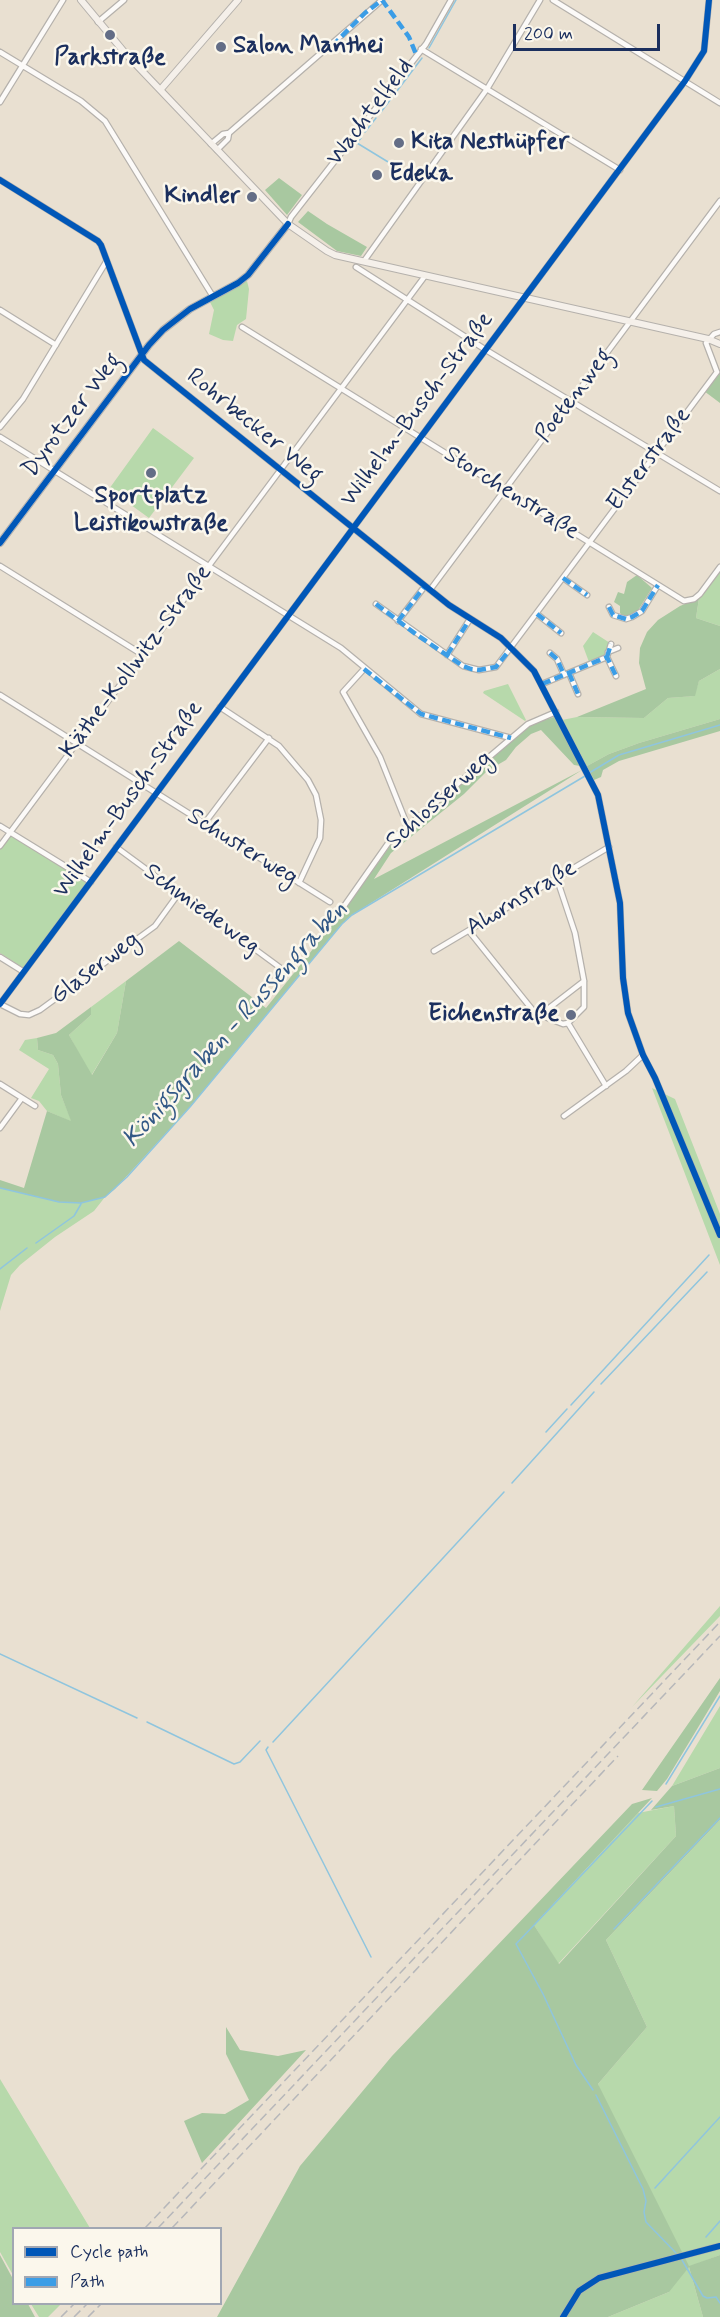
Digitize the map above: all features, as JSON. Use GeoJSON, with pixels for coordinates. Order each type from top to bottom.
{"type":"FeatureCollection","features":[{"type":"Feature","properties":{"kind":"street"},"geometry":{"type":"LineString","coordinates":[[0,102],[63,0]]}},
{"type":"Feature","properties":{"kind":"street"},"geometry":{"type":"LineString","coordinates":[[81,0],[98,22],[288,224],[327,251],[425,276],[720,342]]}},
{"type":"Feature","properties":{"kind":"street"},"geometry":{"type":"LineString","coordinates":[[98,22],[124,0]]}},
{"type":"Feature","properties":{"kind":"street"},"geometry":{"type":"LineString","coordinates":[[160,89],[238,0]]}},
{"type":"Feature","properties":{"kind":"street"},"geometry":{"type":"LineString","coordinates":[[211,144],[223,134],[229,133],[382,0]]}},
{"type":"Feature","properties":{"kind":"street","name":"Wachtelfeld"},"geometry":{"type":"LineString","coordinates":[[288,224],[291,217],[421,49],[451,0]]}},
{"type":"Feature","properties":{"kind":"street"},"geometry":{"type":"LineString","coordinates":[[364,261],[487,89],[540,0]]}},
{"type":"Feature","properties":{"kind":"street"},"geometry":{"type":"LineString","coordinates":[[553,0],[720,103]]}},
{"type":"Feature","properties":{"kind":"street","name":"Wilhelm-Busch-Straße"},"geometry":{"type":"LineString","coordinates":[[0,1004],[685,81],[704,51],[709,0]]}},
{"type":"Feature","properties":{"kind":"street"},"geometry":{"type":"LineString","coordinates":[[421,49],[620,170]]}},
{"type":"Feature","properties":{"kind":"street"},"geometry":{"type":"LineString","coordinates":[[0,51],[81,101],[105,121],[212,295]]}},
{"type":"Feature","properties":{"kind":"street"},"geometry":{"type":"LineString","coordinates":[[217,150],[228,139],[229,133]]}},
{"type":"Feature","properties":{"kind":"street"},"geometry":{"type":"LineString","coordinates":[[0,180],[98,241],[141,355]]}},
{"type":"Feature","properties":{"kind":"street","name":"Poetenweg"},"geometry":{"type":"LineString","coordinates":[[427,588],[631,323],[720,201]]}},
{"type":"Feature","properties":{"kind":"street","name":"Dyrotzer Weg"},"geometry":{"type":"LineString","coordinates":[[0,543],[141,355],[176,319],[248,275],[288,224]]}},
{"type":"Feature","properties":{"kind":"street"},"geometry":{"type":"LineString","coordinates":[[0,427],[23,399],[106,262]]}},
{"type":"Feature","properties":{"kind":"street"},"geometry":{"type":"LineString","coordinates":[[356,267],[486,350],[720,491]]}},
{"type":"Feature","properties":{"kind":"street","name":"Käthe-Kollwitz-Straße"},"geometry":{"type":"LineString","coordinates":[[0,846],[425,276]]}},
{"type":"Feature","properties":{"kind":"street"},"geometry":{"type":"LineString","coordinates":[[0,310],[56,345]]}},
{"type":"Feature","properties":{"kind":"street","name":"Storchenstraße"},"geometry":{"type":"LineString","coordinates":[[242,327],[340,390],[684,601],[700,594],[720,567]]}},
{"type":"Feature","properties":{"kind":"street"},"geometry":{"type":"LineString","coordinates":[[718,371],[706,343],[708,339],[720,332]]}},
{"type":"Feature","properties":{"kind":"street","name":"Rohrbecker Weg"},"geometry":{"type":"LineString","coordinates":[[141,355],[144,360],[352,529],[427,588],[512,647],[534,671],[591,777],[598,795],[620,903],[623,978],[628,1013],[643,1055],[656,1078],[720,1235]]}},
{"type":"Feature","properties":{"kind":"street","name":"Elsterstraße"},"geometry":{"type":"LineString","coordinates":[[376,604],[463,666],[471,669],[489,669],[498,664],[718,371]]}},
{"type":"Feature","properties":{"kind":"street"},"geometry":{"type":"LineString","coordinates":[[0,437],[341,648],[421,714],[511,738]]}},
{"type":"Feature","properties":{"kind":"street"},"geometry":{"type":"LineString","coordinates":[[0,566],[142,655]]}},
{"type":"Feature","properties":{"kind":"street"},"geometry":{"type":"LineString","coordinates":[[563,578],[587,595]]}},
{"type":"Feature","properties":{"kind":"street"},"geometry":{"type":"LineString","coordinates":[[609,608],[614,615],[626,619],[632,617],[642,611],[658,585]]}},
{"type":"Feature","properties":{"kind":"street"},"geometry":{"type":"LineString","coordinates":[[398,621],[427,588]]}},
{"type":"Feature","properties":{"kind":"street"},"geometry":{"type":"LineString","coordinates":[[537,614],[561,633]]}},
{"type":"Feature","properties":{"kind":"street"},"geometry":{"type":"LineString","coordinates":[[447,655],[471,619]]}},
{"type":"Feature","properties":{"kind":"street"},"geometry":{"type":"LineString","coordinates":[[611,644],[607,655],[616,676]]}},
{"type":"Feature","properties":{"kind":"street"},"geometry":{"type":"LineString","coordinates":[[542,684],[618,648]]}},
{"type":"Feature","properties":{"kind":"street"},"geometry":{"type":"LineString","coordinates":[[550,653],[557,659],[578,694]]}},
{"type":"Feature","properties":{"kind":"street"},"geometry":{"type":"LineString","coordinates":[[364,669],[343,692],[380,757],[408,827]]}},
{"type":"Feature","properties":{"kind":"street","name":"Schusterweg"},"geometry":{"type":"LineString","coordinates":[[0,696],[330,902]]}},
{"type":"Feature","properties":{"kind":"street"},"geometry":{"type":"LineString","coordinates":[[220,707],[279,746],[308,780],[320,808],[320,838],[299,883]]}},
{"type":"Feature","properties":{"kind":"street","name":"Schlosserweg"},"geometry":{"type":"LineString","coordinates":[[342,909],[389,842],[528,724],[557,713]]}},
{"type":"Feature","properties":{"kind":"street"},"geometry":{"type":"LineString","coordinates":[[204,824],[269,738]]}},
{"type":"Feature","properties":{"kind":"street"},"geometry":{"type":"LineString","coordinates":[[0,826],[91,882]]}},
{"type":"Feature","properties":{"kind":"street","name":"Ahornstraße"},"geometry":{"type":"LineString","coordinates":[[434,951],[609,847]]}},
{"type":"Feature","properties":{"kind":"street","name":"Schmiedeweg"},"geometry":{"type":"LineString","coordinates":[[116,848],[286,972]]}},
{"type":"Feature","properties":{"kind":"street"},"geometry":{"type":"LineString","coordinates":[[469,931],[535,1013],[563,1024],[568,1023],[584,1007],[584,981],[575,933],[557,879]]}},
{"type":"Feature","properties":{"kind":"street","name":"Glaserweg"},"geometry":{"type":"LineString","coordinates":[[0,1004],[20,1014],[29,1015],[40,1010],[155,926],[179,893]]}},
{"type":"Feature","properties":{"kind":"street"},"geometry":{"type":"LineString","coordinates":[[0,957],[24,972]]}},
{"type":"Feature","properties":{"kind":"street"},"geometry":{"type":"LineString","coordinates":[[540,1015],[584,981]]}},
{"type":"Feature","properties":{"kind":"street"},"geometry":{"type":"LineString","coordinates":[[568,1023],[606,1086]]}},
{"type":"Feature","properties":{"kind":"street"},"geometry":{"type":"LineString","coordinates":[[564,1116],[606,1086],[643,1055]]}},
{"type":"Feature","properties":{"kind":"street"},"geometry":{"type":"LineString","coordinates":[[0,1084],[35,1106]]}},
{"type":"Feature","properties":{"kind":"street"},"geometry":{"type":"LineString","coordinates":[[0,1128],[22,1098]]}},
{"type":"Feature","properties":{"kind":"street"},"geometry":{"type":"LineString","coordinates":[[563,2317],[579,2291],[599,2278],[720,2246]]}},
{"type":"Feature","properties":{"kind":"green space"},"geometry":{"type":"Polygon","coordinates":[[[279,178],[302,195],[287,215],[265,190],[279,178]]]}},
{"type":"Feature","properties":{"kind":"green space"},"geometry":{"type":"Polygon","coordinates":[[[308,211],[367,247],[361,256],[337,251],[298,222],[308,211]]]}},
{"type":"Feature","properties":{"kind":"green space"},"geometry":{"type":"Polygon","coordinates":[[[247,281],[249,289],[246,319],[237,325],[233,341],[223,340],[209,334],[214,310],[209,300],[247,281]]]}},
{"type":"Feature","properties":{"kind":"green space"},"geometry":{"type":"Polygon","coordinates":[[[720,372],[720,403],[704,391],[720,372]]]}},
{"type":"Feature","properties":{"kind":"green space","name":"Sportplatz Leistikowstraße"},"geometry":{"type":"Polygon","coordinates":[[[153,428],[194,458],[149,518],[109,489],[153,428]]]}},
{"type":"Feature","properties":{"kind":"green space"},"geometry":{"type":"Polygon","coordinates":[[[720,570],[720,626],[696,618],[699,598],[720,570]]]}},
{"type":"Feature","properties":{"kind":"green space"},"geometry":{"type":"Polygon","coordinates":[[[637,575],[652,588],[637,612],[625,618],[620,613],[620,606],[614,602],[618,592],[624,594],[627,582],[637,575]]]}},
{"type":"Feature","properties":{"kind":"green space"},"geometry":{"type":"Polygon","coordinates":[[[699,598],[696,618],[720,626],[720,669],[699,681],[695,696],[668,698],[644,718],[577,717],[646,689],[639,663],[640,648],[647,632],[658,620],[680,606],[699,598]]]}},
{"type":"Feature","properties":{"kind":"green space"},"geometry":{"type":"Polygon","coordinates":[[[593,632],[610,643],[605,655],[589,662],[583,646],[593,632]]]}},
{"type":"Feature","properties":{"kind":"green space"},"geometry":{"type":"Polygon","coordinates":[[[720,669],[720,719],[639,743],[609,754],[587,766],[562,720],[577,717],[644,718],[668,698],[694,696],[699,681],[720,669]]]}},
{"type":"Feature","properties":{"kind":"green space"},"geometry":{"type":"Polygon","coordinates":[[[508,684],[526,720],[525,721],[483,693],[508,684]]]}},
{"type":"Feature","properties":{"kind":"green space"},"geometry":{"type":"Polygon","coordinates":[[[557,716],[562,720],[587,766],[609,754],[639,743],[720,719],[720,731],[619,761],[603,770],[601,777],[594,780],[587,767],[574,765],[541,730],[531,734],[516,747],[506,760],[487,771],[464,794],[391,853],[374,879],[582,770],[352,915],[342,924],[190,1107],[115,1189],[105,1197],[81,1203],[59,1202],[0,1188],[0,1180],[24,1188],[47,1111],[71,1121],[61,1095],[58,1064],[53,1055],[38,1050],[37,1038],[56,1033],[91,1007],[91,1015],[69,1035],[92,1075],[117,1033],[126,981],[179,941],[266,1008],[344,910],[390,846],[529,725],[557,716]]]}},
{"type":"Feature","properties":{"kind":"green space"},"geometry":{"type":"Polygon","coordinates":[[[11,834],[89,883],[25,969],[0,953],[0,849],[11,834]]]}},
{"type":"Feature","properties":{"kind":"green space"},"geometry":{"type":"Polygon","coordinates":[[[126,981],[117,1033],[91,1076],[69,1035],[91,1015],[91,1007],[126,981]]]}},
{"type":"Feature","properties":{"kind":"green space"},"geometry":{"type":"Polygon","coordinates":[[[37,1038],[38,1050],[53,1055],[58,1064],[61,1095],[72,1122],[47,1111],[39,1101],[31,1098],[49,1069],[19,1050],[25,1040],[37,1038]]]}},
{"type":"Feature","properties":{"kind":"green space"},"geometry":{"type":"Polygon","coordinates":[[[652,1088],[675,1099],[720,1214],[720,1265],[652,1088]]]}},
{"type":"Feature","properties":{"kind":"green space"},"geometry":{"type":"Polygon","coordinates":[[[0,1188],[59,1202],[81,1203],[105,1197],[94,1211],[55,1237],[20,1265],[11,1275],[0,1311],[0,1188]]]}},
{"type":"Feature","properties":{"kind":"green space"},"geometry":{"type":"Polygon","coordinates":[[[720,1606],[720,1616],[632,1707],[720,1606]]]}},
{"type":"Feature","properties":{"kind":"green space"},"geometry":{"type":"Polygon","coordinates":[[[720,1678],[720,1691],[667,1779],[657,1791],[642,1790],[720,1678]]]}},
{"type":"Feature","properties":{"kind":"green space"},"geometry":{"type":"Polygon","coordinates":[[[720,1706],[720,1768],[672,1786],[720,1706]]]}},
{"type":"Feature","properties":{"kind":"green space"},"geometry":{"type":"Polygon","coordinates":[[[720,1768],[720,1820],[606,1940],[647,2027],[598,2084],[689,2266],[720,2255],[720,2317],[703,2317],[689,2267],[669,2292],[608,2317],[217,2317],[300,2166],[392,2056],[632,1804],[652,1798],[534,1925],[559,1964],[676,1836],[674,1806],[651,1810],[672,1786],[720,1768]]]}},
{"type":"Feature","properties":{"kind":"green space"},"geometry":{"type":"Polygon","coordinates":[[[674,1806],[676,1836],[558,1964],[534,1925],[638,1813],[674,1806]]]}},
{"type":"Feature","properties":{"kind":"green space"},"geometry":{"type":"Polygon","coordinates":[[[720,1820],[720,2255],[689,2267],[703,2317],[608,2317],[669,2292],[598,2084],[647,2027],[606,1940],[720,1820]]]}},
{"type":"Feature","properties":{"kind":"green space"},"geometry":{"type":"Polygon","coordinates":[[[226,2027],[240,2050],[278,2056],[306,2050],[202,2163],[184,2121],[202,2113],[225,2114],[249,2100],[226,2054],[226,2027]]]}},
{"type":"Feature","properties":{"kind":"green space"},"geometry":{"type":"Polygon","coordinates":[[[0,2079],[89,2227],[12,2227],[12,2273],[0,2252],[0,2079]]]}},
{"type":"Feature","properties":{"kind":"green space"},"geometry":{"type":"Polygon","coordinates":[[[0,2255],[12,2277],[12,2305],[29,2305],[35,2317],[0,2317],[0,2255]]]}},
{"type":"Feature","properties":{"kind":"green space"},"geometry":{"type":"Polygon","coordinates":[[[32,2305],[60,2305],[48,2317],[39,2317],[32,2305]]]}},
{"type":"Feature","properties":{"kind":"waterway"},"geometry":{"type":"LineString","coordinates":[[429,48],[456,0]]}},
{"type":"Feature","properties":{"kind":"waterway"},"geometry":{"type":"LineString","coordinates":[[381,112],[422,58]]}},
{"type":"Feature","properties":{"kind":"waterway"},"geometry":{"type":"LineString","coordinates":[[365,132],[376,118]]}},
{"type":"Feature","properties":{"kind":"waterway"},"geometry":{"type":"LineString","coordinates":[[361,138],[357,143],[416,179]]}},
{"type":"Feature","properties":{"kind":"waterway","name":"Königsgraben - Russengraben"},"geometry":{"type":"LineString","coordinates":[[589,773],[619,755],[720,725]]}},
{"type":"Feature","properties":{"kind":"waterway","name":"Königsgraben - Russengraben"},"geometry":{"type":"LineString","coordinates":[[0,1188],[59,1202],[81,1203],[105,1197],[127,1177],[190,1107],[342,924],[352,915],[585,776]]}},
{"type":"Feature","properties":{"kind":"waterway"},"geometry":{"type":"LineString","coordinates":[[36,1243],[74,1216],[81,1204]]}},
{"type":"Feature","properties":{"kind":"waterway"},"geometry":{"type":"LineString","coordinates":[[0,1269],[27,1248]]}},
{"type":"Feature","properties":{"kind":"waterway"},"geometry":{"type":"LineString","coordinates":[[571,1405],[709,1255]]}},
{"type":"Feature","properties":{"kind":"waterway"},"geometry":{"type":"LineString","coordinates":[[601,1384],[707,1272]]}},
{"type":"Feature","properties":{"kind":"waterway"},"geometry":{"type":"LineString","coordinates":[[512,1483],[594,1392]]}},
{"type":"Feature","properties":{"kind":"waterway"},"geometry":{"type":"LineString","coordinates":[[546,1432],[567,1409]]}},
{"type":"Feature","properties":{"kind":"waterway"},"geometry":{"type":"LineString","coordinates":[[273,1742],[504,1492]]}},
{"type":"Feature","properties":{"kind":"waterway"},"geometry":{"type":"LineString","coordinates":[[0,1654],[137,1718]]}},
{"type":"Feature","properties":{"kind":"waterway"},"geometry":{"type":"LineString","coordinates":[[666,1784],[720,1696]]}},
{"type":"Feature","properties":{"kind":"waterway"},"geometry":{"type":"LineString","coordinates":[[147,1722],[234,1764],[240,1762],[260,1741]]}},
{"type":"Feature","properties":{"kind":"waterway"},"geometry":{"type":"LineString","coordinates":[[268,1747],[266,1750],[371,1957]]}},
{"type":"Feature","properties":{"kind":"waterway"},"geometry":{"type":"LineString","coordinates":[[656,1807],[720,1789]]}},
{"type":"Feature","properties":{"kind":"waterway"},"geometry":{"type":"LineString","coordinates":[[593,2090],[576,2065],[543,1994],[516,1944],[652,1801]]}},
{"type":"Feature","properties":{"kind":"waterway"},"geometry":{"type":"LineString","coordinates":[[614,1929],[720,1818]]}},
{"type":"Feature","properties":{"kind":"waterway"},"geometry":{"type":"LineString","coordinates":[[596,2095],[643,2189],[646,2201],[644,2212],[646,2222],[676,2253]]}},
{"type":"Feature","properties":{"kind":"waterway"},"geometry":{"type":"LineString","coordinates":[[655,2188],[720,2117]]}},
{"type":"Feature","properties":{"kind":"waterway"},"geometry":{"type":"LineString","coordinates":[[706,2237],[720,2221]]}},
{"type":"Feature","properties":{"kind":"waterway"},"geometry":{"type":"LineString","coordinates":[[682,2260],[703,2296],[716,2297],[720,2303]]}},
{"type":"Feature","properties":{"kind":"railway"},"geometry":{"type":"LineString","coordinates":[[146,2227],[720,1622]]}},
{"type":"Feature","properties":{"kind":"railway"},"geometry":{"type":"LineString","coordinates":[[159,2227],[720,1636]]}},
{"type":"Feature","properties":{"kind":"railway"},"geometry":{"type":"LineString","coordinates":[[173,2227],[618,1756]]}},
{"type":"Feature","properties":{"kind":"railway"},"geometry":{"type":"LineString","coordinates":[[61,2317],[73,2305]]}},
{"type":"Feature","properties":{"kind":"railway"},"geometry":{"type":"LineString","coordinates":[[74,2317],[86,2305]]}},
{"type":"Feature","properties":{"kind":"railway"},"geometry":{"type":"LineString","coordinates":[[88,2317],[100,2305]]}},
{"type":"Feature","properties":{"kind":"marked path"},"geometry":{"type":"LineString","coordinates":[[320,52],[334,44],[365,13],[382,0],[409,37],[416,54]]}},
{"type":"Feature","properties":{"kind":"marked path"},"geometry":{"type":"LineString","coordinates":[[563,578],[587,595]]}},
{"type":"Feature","properties":{"kind":"marked path"},"geometry":{"type":"LineString","coordinates":[[609,607],[613,615],[626,619],[632,617],[642,611],[658,585]]}},
{"type":"Feature","properties":{"kind":"marked path"},"geometry":{"type":"LineString","coordinates":[[398,621],[425,586]]}},
{"type":"Feature","properties":{"kind":"marked path"},"geometry":{"type":"LineString","coordinates":[[376,604],[417,635],[471,669],[496,667],[512,647]]}},
{"type":"Feature","properties":{"kind":"marked path"},"geometry":{"type":"LineString","coordinates":[[537,614],[561,633]]}},
{"type":"Feature","properties":{"kind":"marked path"},"geometry":{"type":"LineString","coordinates":[[447,655],[470,619]]}},
{"type":"Feature","properties":{"kind":"marked path"},"geometry":{"type":"LineString","coordinates":[[607,657],[611,644]]}},
{"type":"Feature","properties":{"kind":"marked path"},"geometry":{"type":"LineString","coordinates":[[550,653],[557,659],[564,675]]}},
{"type":"Feature","properties":{"kind":"marked path"},"geometry":{"type":"LineString","coordinates":[[542,684],[607,657],[616,676]]}},
{"type":"Feature","properties":{"kind":"marked path"},"geometry":{"type":"LineString","coordinates":[[364,669],[421,714],[511,738]]}},
{"type":"Feature","properties":{"kind":"marked path"},"geometry":{"type":"LineString","coordinates":[[569,673],[578,694]]}},
{"type":"Feature","properties":{"kind":"marked path"},"geometry":{"type":"LineString","coordinates":[[286,972],[289,975]]}},
{"type":"Feature","properties":{"kind":"cycle path"},"geometry":{"type":"LineString","coordinates":[[0,1004],[685,81],[704,51],[709,0]]}},
{"type":"Feature","properties":{"kind":"cycle path"},"geometry":{"type":"LineString","coordinates":[[0,180],[98,241],[144,360],[449,605],[501,638],[534,671],[598,795],[620,903],[623,978],[628,1013],[643,1055],[655,1078],[720,1235]]}},
{"type":"Feature","properties":{"kind":"cycle path"},"geometry":{"type":"LineString","coordinates":[[0,543],[149,345],[163,330],[190,309],[238,283],[248,275],[288,224]]}},
{"type":"Feature","properties":{"kind":"cycle path"},"geometry":{"type":"LineString","coordinates":[[563,2317],[579,2291],[599,2278],[720,2246]]}},
{"type":"Feature","properties":{"kind":"place","name":"Parkstraße"},"geometry":{"type":"Point","coordinates":[110,35]}},
{"type":"Feature","properties":{"kind":"place","name":"Salon Manthei"},"geometry":{"type":"Point","coordinates":[221,47]}},
{"type":"Feature","properties":{"kind":"place","name":"Kita Nesthüpfer"},"geometry":{"type":"Point","coordinates":[399,143]}},
{"type":"Feature","properties":{"kind":"place","name":"Edeka"},"geometry":{"type":"Point","coordinates":[377,175]}},
{"type":"Feature","properties":{"kind":"place","name":"Kindler"},"geometry":{"type":"Point","coordinates":[252,197]}},
{"type":"Feature","properties":{"kind":"place","name":"Sportplatz Leistikowstraße"},"geometry":{"type":"Point","coordinates":[151,473]}},
{"type":"Feature","properties":{"kind":"place","name":"Eichenstraße"},"geometry":{"type":"Point","coordinates":[571,1015]}}]}
